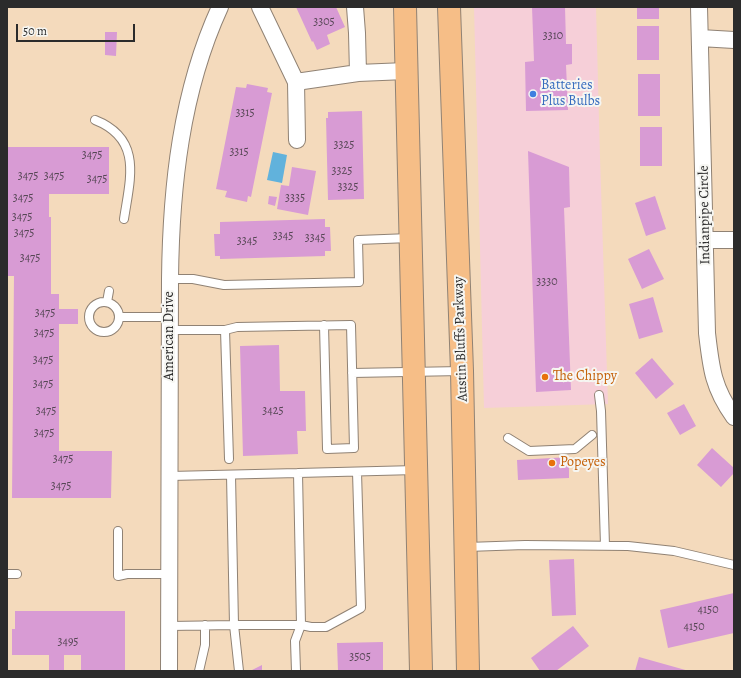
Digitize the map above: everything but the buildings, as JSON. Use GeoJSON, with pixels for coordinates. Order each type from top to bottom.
{"type":"FeatureCollection","features":[{"type":"Feature","properties":{"kind":"main road"},"geometry":{"type":"LineString","coordinates":[[405,7],[421,671]]}},
{"type":"Feature","properties":{"kind":"main road","name":"Austin Bluffs Parkway"},"geometry":{"type":"LineString","coordinates":[[449,7],[462,371],[468,671]]}},
{"type":"Feature","properties":{"kind":"street","name":"American Drive"},"geometry":{"type":"LineString","coordinates":[[169,671],[170,279],[174,194],[178,154],[192,86],[220,7]]}},
{"type":"Feature","properties":{"kind":"street"},"geometry":{"type":"LineString","coordinates":[[260,7],[296,82],[297,140]]}},
{"type":"Feature","properties":{"kind":"street"},"geometry":{"type":"LineString","coordinates":[[355,7],[358,73]]}},
{"type":"Feature","properties":{"kind":"street","name":"Indianpipe Circle"},"geometry":{"type":"LineString","coordinates":[[699,7],[707,333],[711,366],[718,390],[726,406],[734,417]]}},
{"type":"Feature","properties":{"kind":"street"},"geometry":{"type":"LineString","coordinates":[[700,38],[734,40]]}},
{"type":"Feature","properties":{"kind":"street"},"geometry":{"type":"LineString","coordinates":[[296,82],[358,73],[406,71]]}},
{"type":"Feature","properties":{"kind":"street"},"geometry":{"type":"LineString","coordinates":[[705,240],[734,240]]}},
{"type":"Feature","properties":{"kind":"lane"},"geometry":{"type":"LineString","coordinates":[[95,120],[107,126],[118,135],[130,156],[130,182],[124,218]]}},
{"type":"Feature","properties":{"kind":"lane"},"geometry":{"type":"LineString","coordinates":[[170,279],[193,279],[224,285],[358,282],[358,240],[410,238]]}},
{"type":"Feature","properties":{"kind":"lane"},"geometry":{"type":"LineString","coordinates":[[107,302],[109,291]]}},
{"type":"Feature","properties":{"kind":"lane"},"geometry":{"type":"LineString","coordinates":[[107,302],[115,306],[119,317],[116,326],[109,331],[99,331],[91,325],[89,320],[90,310],[97,303],[107,302]]}},
{"type":"Feature","properties":{"kind":"lane"},"geometry":{"type":"LineString","coordinates":[[119,317],[225,330],[237,327],[324,325],[351,325],[354,448],[327,449],[324,325]]}},
{"type":"Feature","properties":{"kind":"lane"},"geometry":{"type":"LineString","coordinates":[[225,330],[229,459]]}},
{"type":"Feature","properties":{"kind":"lane"},"geometry":{"type":"LineString","coordinates":[[352,372],[462,371]]}},
{"type":"Feature","properties":{"kind":"lane"},"geometry":{"type":"LineString","coordinates":[[599,395],[601,411],[605,546]]}},
{"type":"Feature","properties":{"kind":"lane"},"geometry":{"type":"LineString","coordinates":[[508,438],[529,451],[575,449],[592,435]]}},
{"type":"Feature","properties":{"kind":"lane"},"geometry":{"type":"LineString","coordinates":[[170,476],[417,470]]}},
{"type":"Feature","properties":{"kind":"lane"},"geometry":{"type":"LineString","coordinates":[[170,626],[301,625],[326,627],[361,608],[357,472]]}},
{"type":"Feature","properties":{"kind":"lane"},"geometry":{"type":"LineString","coordinates":[[296,671],[295,641],[301,625],[298,473]]}},
{"type":"Feature","properties":{"kind":"lane"},"geometry":{"type":"LineString","coordinates":[[230,475],[234,625],[239,671]]}},
{"type":"Feature","properties":{"kind":"lane"},"geometry":{"type":"LineString","coordinates":[[118,532],[118,576],[127,574],[170,574]]}},
{"type":"Feature","properties":{"kind":"lane"},"geometry":{"type":"LineString","coordinates":[[465,547],[525,545],[628,546],[674,551],[734,565]]}},
{"type":"Feature","properties":{"kind":"lane"},"geometry":{"type":"LineString","coordinates":[[7,574],[17,574]]}},
{"type":"Feature","properties":{"kind":"lane"},"geometry":{"type":"LineString","coordinates":[[199,671],[205,645],[205,625]]}},
{"type":"Feature","properties":{"kind":"shaded area"},"geometry":{"type":"Polygon","coordinates":[[[474,7],[596,7],[608,404],[484,408],[474,7]]]}},
{"type":"Feature","properties":{"kind":"water"},"geometry":{"type":"Polygon","coordinates":[[[273,152],[287,155],[282,183],[267,180],[273,152]]]}},
{"type":"Feature","properties":{"kind":"place","name":"Batteries Plus Bulbs"},"geometry":{"type":"Point","coordinates":[533,94]}},
{"type":"Feature","properties":{"kind":"place","name":"The Chippy"},"geometry":{"type":"Point","coordinates":[545,377]}},
{"type":"Feature","properties":{"kind":"place","name":"Popeyes"},"geometry":{"type":"Point","coordinates":[552,463]}}]}
